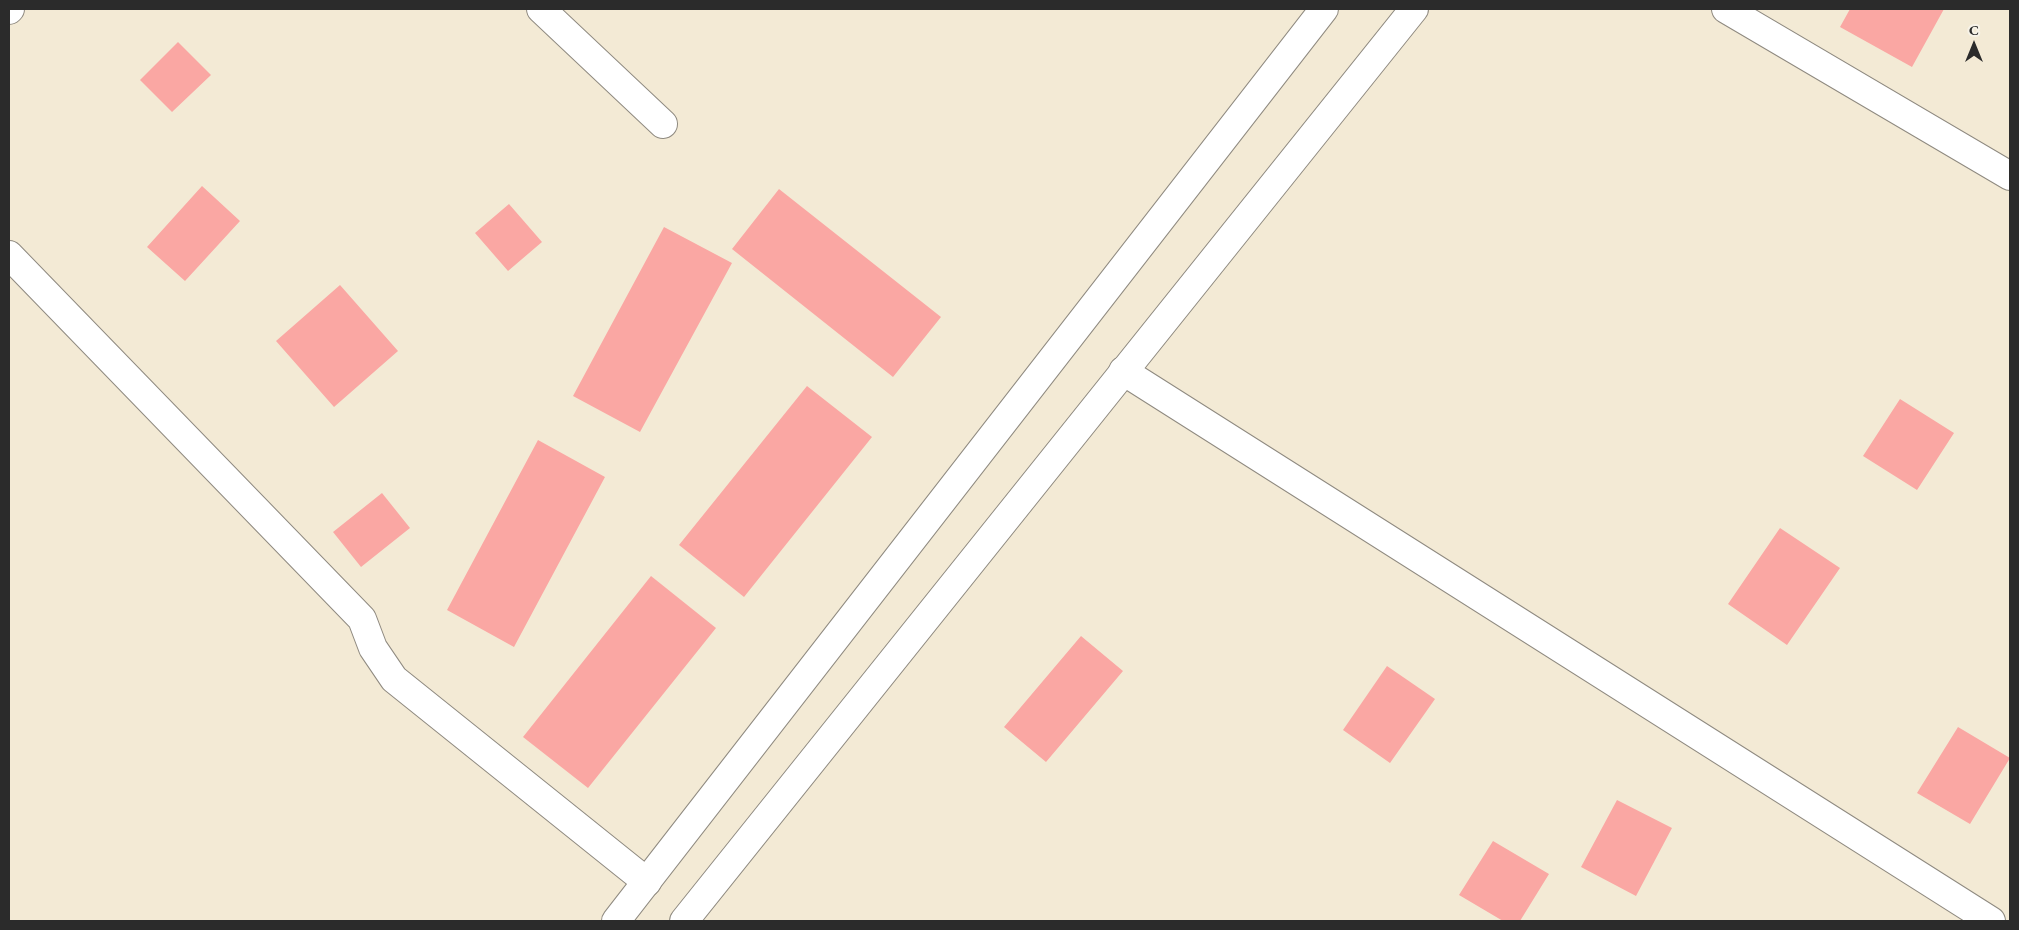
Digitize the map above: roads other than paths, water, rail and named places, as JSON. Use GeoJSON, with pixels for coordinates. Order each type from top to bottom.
{"type":"FeatureCollection","features":[{"type":"Feature","properties":{"kind":"street"},"geometry":{"type":"LineString","coordinates":[[541,9],[663,124]]}},
{"type":"Feature","properties":{"kind":"street"},"geometry":{"type":"LineString","coordinates":[[616,921],[1324,9]]}},
{"type":"Feature","properties":{"kind":"street"},"geometry":{"type":"LineString","coordinates":[[684,921],[1414,9]]}},
{"type":"Feature","properties":{"kind":"street"},"geometry":{"type":"LineString","coordinates":[[1726,9],[2010,176]]}},
{"type":"Feature","properties":{"kind":"street"},"geometry":{"type":"LineString","coordinates":[[9,255],[362,619],[373,648],[394,679],[647,882]]}},
{"type":"Feature","properties":{"kind":"street"},"geometry":{"type":"LineString","coordinates":[[1123,371],[1991,921]]}}]}
